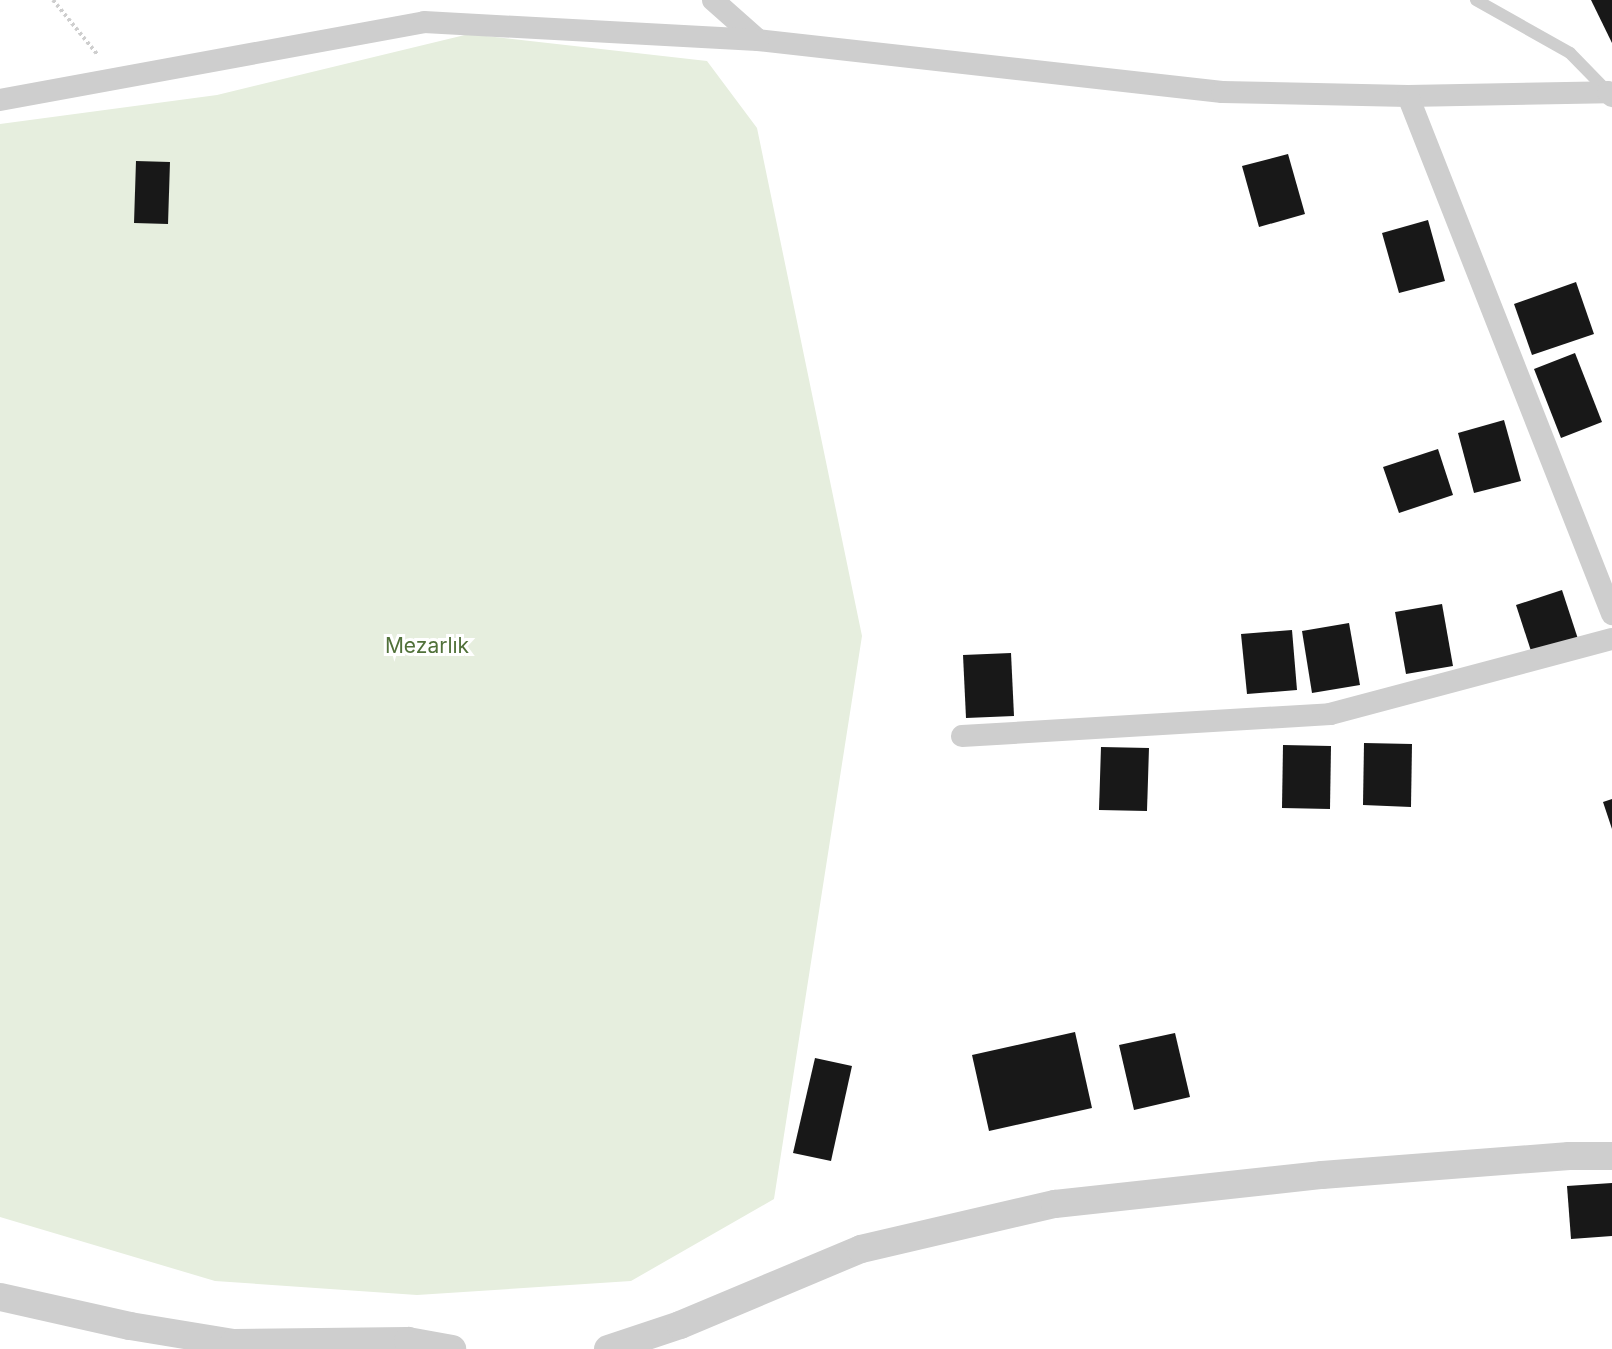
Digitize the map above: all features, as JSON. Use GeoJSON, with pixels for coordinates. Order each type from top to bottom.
{"type":"FeatureCollection","features":[{"type":"Feature","properties":{"kind":"street"},"geometry":{"type":"LineString","coordinates":[[713,0],[758,40]]}},
{"type":"Feature","properties":{"kind":"street"},"geometry":{"type":"LineString","coordinates":[[0,100],[424,22],[758,40],[1222,92],[1408,96],[1611,93]]}},
{"type":"Feature","properties":{"kind":"street"},"geometry":{"type":"LineString","coordinates":[[1408,96],[1612,614]]}},
{"type":"Feature","properties":{"kind":"street"},"geometry":{"type":"LineString","coordinates":[[962,736],[1330,714],[1612,639]]}},
{"type":"Feature","properties":{"kind":"street"},"geometry":{"type":"LineString","coordinates":[[608,1349],[680,1325],[861,1249],[1055,1204],[1322,1175],[1569,1156],[1612,1156]]}},
{"type":"Feature","properties":{"kind":"street"},"geometry":{"type":"LineString","coordinates":[[0,1298],[130,1326],[234,1343],[408,1341],[452,1349]]}},
{"type":"Feature","properties":{"kind":"lane"},"geometry":{"type":"LineString","coordinates":[[1476,0],[1570,53],[1611,93]]}},
{"type":"Feature","properties":{"kind":"path"},"geometry":{"type":"LineString","coordinates":[[53,0],[117,78]]}},
{"type":"Feature","properties":{"kind":"green space","name":"Mezarlık"},"geometry":{"type":"Polygon","coordinates":[[[469,34],[707,61],[757,128],[862,636],[774,1199],[631,1281],[417,1295],[215,1281],[0,1217],[0,124],[217,95],[469,34]]]}},
{"type":"Feature","properties":{"kind":"building"},"geometry":{"type":"Polygon","coordinates":[[[1591,0],[1612,0],[1612,43],[1591,0]]]}},
{"type":"Feature","properties":{"kind":"building"},"geometry":{"type":"Polygon","coordinates":[[[1288,154],[1305,214],[1259,227],[1242,166],[1288,154]]]}},
{"type":"Feature","properties":{"kind":"building"},"geometry":{"type":"Polygon","coordinates":[[[136,161],[170,162],[168,224],[134,223],[136,161]]]}},
{"type":"Feature","properties":{"kind":"building"},"geometry":{"type":"Polygon","coordinates":[[[1428,220],[1445,281],[1399,293],[1382,233],[1428,220]]]}},
{"type":"Feature","properties":{"kind":"building"},"geometry":{"type":"Polygon","coordinates":[[[1576,282],[1594,334],[1532,355],[1514,304],[1576,282]]]}},
{"type":"Feature","properties":{"kind":"building"},"geometry":{"type":"Polygon","coordinates":[[[1575,353],[1602,422],[1561,438],[1534,369],[1575,353]]]}},
{"type":"Feature","properties":{"kind":"building"},"geometry":{"type":"Polygon","coordinates":[[[1504,420],[1521,481],[1474,493],[1458,433],[1504,420]]]}},
{"type":"Feature","properties":{"kind":"building"},"geometry":{"type":"Polygon","coordinates":[[[1438,449],[1453,495],[1399,513],[1383,467],[1438,449]]]}},
{"type":"Feature","properties":{"kind":"building"},"geometry":{"type":"Polygon","coordinates":[[[1562,590],[1578,639],[1532,654],[1516,605],[1562,590]]]}},
{"type":"Feature","properties":{"kind":"building"},"geometry":{"type":"Polygon","coordinates":[[[1442,604],[1453,666],[1406,674],[1395,612],[1442,604]]]}},
{"type":"Feature","properties":{"kind":"building"},"geometry":{"type":"Polygon","coordinates":[[[1349,623],[1360,685],[1312,693],[1302,631],[1349,623]]]}},
{"type":"Feature","properties":{"kind":"building"},"geometry":{"type":"Polygon","coordinates":[[[1292,630],[1297,690],[1247,694],[1241,634],[1292,630]]]}},
{"type":"Feature","properties":{"kind":"building"},"geometry":{"type":"Polygon","coordinates":[[[1011,653],[1014,716],[966,718],[963,655],[1011,653]]]}},
{"type":"Feature","properties":{"kind":"building"},"geometry":{"type":"Polygon","coordinates":[[[1364,743],[1412,744],[1411,807],[1363,805],[1364,743]]]}},
{"type":"Feature","properties":{"kind":"building"},"geometry":{"type":"Polygon","coordinates":[[[1283,745],[1331,746],[1330,809],[1282,808],[1283,745]]]}},
{"type":"Feature","properties":{"kind":"building"},"geometry":{"type":"Polygon","coordinates":[[[1101,747],[1149,748],[1147,811],[1099,810],[1101,747]]]}},
{"type":"Feature","properties":{"kind":"building"},"geometry":{"type":"Polygon","coordinates":[[[1612,799],[1612,829],[1603,802],[1612,799]]]}},
{"type":"Feature","properties":{"kind":"building"},"geometry":{"type":"Polygon","coordinates":[[[1075,1032],[1092,1108],[989,1131],[972,1055],[1075,1032]]]}},
{"type":"Feature","properties":{"kind":"building"},"geometry":{"type":"Polygon","coordinates":[[[1175,1033],[1190,1097],[1134,1110],[1119,1045],[1175,1033]]]}},
{"type":"Feature","properties":{"kind":"building"},"geometry":{"type":"Polygon","coordinates":[[[815,1058],[852,1066],[831,1161],[793,1153],[815,1058]]]}},
{"type":"Feature","properties":{"kind":"building"},"geometry":{"type":"Polygon","coordinates":[[[1612,1183],[1612,1236],[1571,1239],[1567,1186],[1612,1183]]]}}]}
